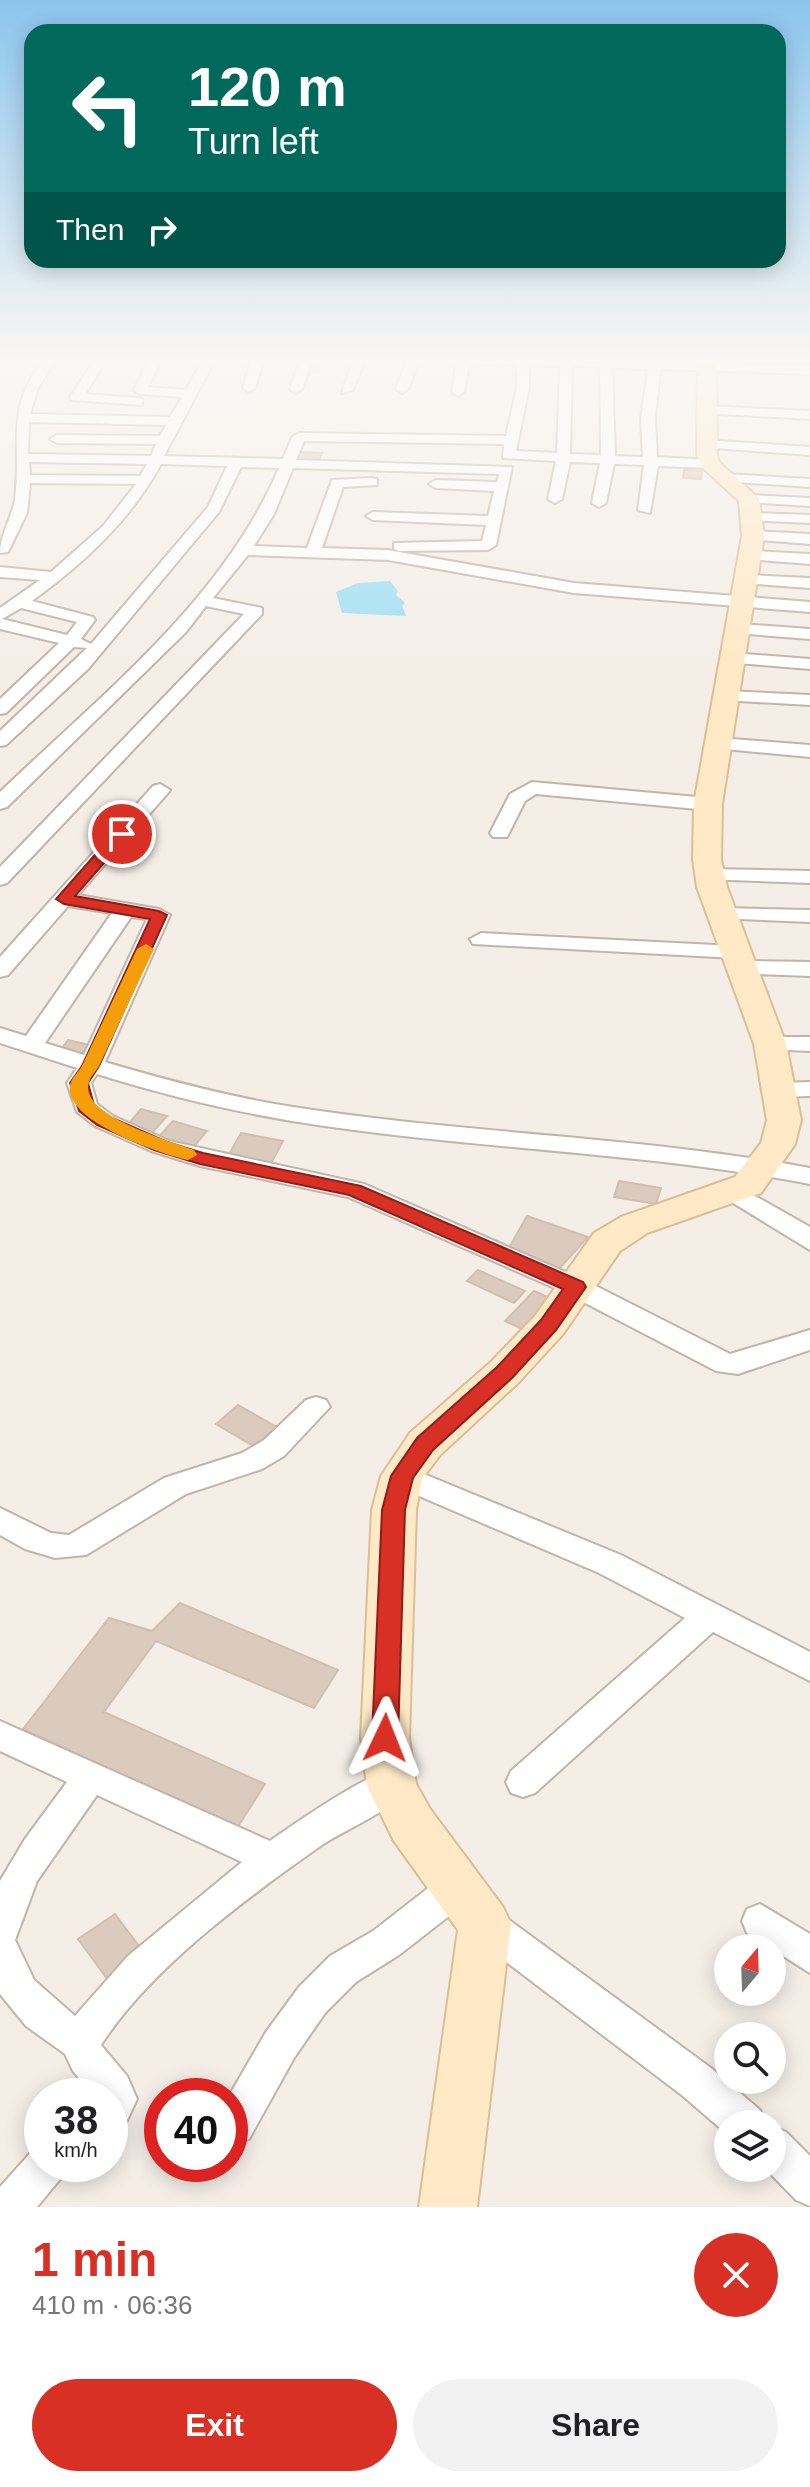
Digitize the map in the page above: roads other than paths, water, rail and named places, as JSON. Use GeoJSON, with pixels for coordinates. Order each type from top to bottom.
{"type":"FeatureCollection","features":[{"type":"Feature","properties":{"kind":"street"},"geometry":{"type":"LineString","coordinates":[[1,550],[22,517],[24,461]]}},
{"type":"Feature","properties":{"kind":"street"},"geometry":{"type":"LineString","coordinates":[[0,615],[78,561],[122,515],[156,461]]}},
{"type":"Feature","properties":{"kind":"street"},"geometry":{"type":"LineString","coordinates":[[0,741],[50,697],[97,647],[214,509],[225,491],[236,461],[288,462],[377,493],[502,487]]}},
{"type":"Feature","properties":{"kind":"street"},"geometry":{"type":"LineString","coordinates":[[377,493],[488,461]]}},
{"type":"Feature","properties":{"kind":"street"},"geometry":{"type":"LineString","coordinates":[[244,550],[312,554],[481,547],[490,541],[508,461]]}},
{"type":"Feature","properties":{"kind":"street"},"geometry":{"type":"LineString","coordinates":[[555,499],[563,461]]}},
{"type":"Feature","properties":{"kind":"street"},"geometry":{"type":"LineString","coordinates":[[599,503],[608,461]]}},
{"type":"Feature","properties":{"kind":"street"},"geometry":{"type":"LineString","coordinates":[[645,510],[649,461],[718,462],[810,483]]}},
{"type":"Feature","properties":{"kind":"street"},"geometry":{"type":"LineString","coordinates":[[3,798],[138,671],[203,601],[244,550],[267,514],[288,462]]}},
{"type":"Feature","properties":{"kind":"street"},"geometry":{"type":"LineString","coordinates":[[718,462],[748,560],[810,634]]}},
{"type":"Feature","properties":{"kind":"street"},"geometry":{"type":"LineString","coordinates":[[767,464],[810,467]]}},
{"type":"Feature","properties":{"kind":"street"},"geometry":{"type":"LineString","coordinates":[[22,479],[146,480]]}},
{"type":"Feature","properties":{"kind":"street"},"geometry":{"type":"LineString","coordinates":[[312,554],[337,483],[494,521]]}},
{"type":"Feature","properties":{"kind":"street"},"geometry":{"type":"LineString","coordinates":[[368,550],[377,493]]}},
{"type":"Feature","properties":{"kind":"street"},"geometry":{"type":"LineString","coordinates":[[730,2110],[697,2082],[485,1924],[412,1825],[392,1786],[386,1723],[394,1510],[402,1476],[425,1444],[505,1372],[549,1325],[607,1242],[634,1225],[751,1180],[778,1144],[784,1120],[780,1090],[770,1044],[710,875],[708,804],[748,560],[810,502]]}},
{"type":"Feature","properties":{"kind":"street"},"geometry":{"type":"LineString","coordinates":[[748,560],[810,519]]}},
{"type":"Feature","properties":{"kind":"street"},"geometry":{"type":"LineString","coordinates":[[748,560],[810,539]]}},
{"type":"Feature","properties":{"kind":"street"},"geometry":{"type":"LineString","coordinates":[[368,550],[484,575],[574,588],[748,560],[810,559]]}},
{"type":"Feature","properties":{"kind":"street"},"geometry":{"type":"LineString","coordinates":[[748,560],[810,583]]}},
{"type":"Feature","properties":{"kind":"street"},"geometry":{"type":"LineString","coordinates":[[748,560],[810,607]]}},
{"type":"Feature","properties":{"kind":"street"},"geometry":{"type":"LineString","coordinates":[[0,572],[56,577]]}},
{"type":"Feature","properties":{"kind":"street"},"geometry":{"type":"LineString","coordinates":[[0,879],[256,611],[248,607],[203,601]]}},
{"type":"Feature","properties":{"kind":"street"},"geometry":{"type":"LineString","coordinates":[[0,709],[71,641],[87,620],[18,602]]}},
{"type":"Feature","properties":{"kind":"street"},"geometry":{"type":"LineString","coordinates":[[0,624],[97,647]]}},
{"type":"Feature","properties":{"kind":"street"},"geometry":{"type":"LineString","coordinates":[[732,658],[810,664]]}},
{"type":"Feature","properties":{"kind":"street"},"geometry":{"type":"LineString","coordinates":[[727,696],[810,700]]}},
{"type":"Feature","properties":{"kind":"street"},"geometry":{"type":"LineString","coordinates":[[720,744],[810,751]]}},
{"type":"Feature","properties":{"kind":"street"},"geometry":{"type":"LineString","coordinates":[[500,833],[517,798],[532,788],[708,804]]}},
{"type":"Feature","properties":{"kind":"street"},"geometry":{"type":"LineString","coordinates":[[0,970],[160,790]]}},
{"type":"Feature","properties":{"kind":"street"},"geometry":{"type":"LineString","coordinates":[[710,875],[810,877]]}},
{"type":"Feature","properties":{"kind":"street"},"geometry":{"type":"LineString","coordinates":[[64,899],[153,912],[159,920],[85,1074],[86,1107],[104,1121],[160,1146],[200,1158],[355,1190],[576,1287],[726,1364],[738,1364],[810,1340]]}},
{"type":"Feature","properties":{"kind":"street"},"geometry":{"type":"LineString","coordinates":[[31,1046],[126,908]]}},
{"type":"Feature","properties":{"kind":"street"},"geometry":{"type":"LineString","coordinates":[[723,914],[810,916]]}},
{"type":"Feature","properties":{"kind":"street"},"geometry":{"type":"LineString","coordinates":[[481,939],[738,960],[810,969]]}},
{"type":"Feature","properties":{"kind":"street"},"geometry":{"type":"LineString","coordinates":[[0,1035],[31,1046],[85,1074],[204,1097],[333,1119],[565,1139],[751,1180],[810,1176]]}},
{"type":"Feature","properties":{"kind":"street"},"geometry":{"type":"LineString","coordinates":[[770,1044],[810,1044]]}},
{"type":"Feature","properties":{"kind":"street"},"geometry":{"type":"LineString","coordinates":[[780,1090],[810,1089]]}},
{"type":"Feature","properties":{"kind":"street"},"geometry":{"type":"LineString","coordinates":[[751,1180],[788,1223],[810,1241]]}},
{"type":"Feature","properties":{"kind":"street"},"geometry":{"type":"LineString","coordinates":[[0,1520],[45,1545],[61,1549],[75,1547],[175,1486],[252,1461],[274,1448],[316,1407]]}},
{"type":"Feature","properties":{"kind":"street"},"geometry":{"type":"LineString","coordinates":[[402,1476],[572,1546],[810,1667]]}},
{"type":"Feature","properties":{"kind":"street"},"geometry":{"type":"LineString","coordinates":[[523,1782],[711,1614]]}},
{"type":"Feature","properties":{"kind":"street"},"geometry":{"type":"LineString","coordinates":[[0,1735],[273,1859]]}},
{"type":"Feature","properties":{"kind":"street"},"geometry":{"type":"LineString","coordinates":[[0,1932],[4,1909],[20,1881],[91,1776]]}},
{"type":"Feature","properties":{"kind":"street"},"geometry":{"type":"LineString","coordinates":[[107,2078],[82,2055],[80,2042],[90,2023],[168,1946],[273,1859],[330,1819],[392,1786]]}},
{"type":"Feature","properties":{"kind":"street"},"geometry":{"type":"LineString","coordinates":[[248,2102],[280,2045],[312,2000],[343,1969],[386,1943],[458,1887]]}},
{"type":"Feature","properties":{"kind":"street"},"geometry":{"type":"LineString","coordinates":[[760,1921],[810,1955]]}},
{"type":"Feature","properties":{"kind":"street"},"geometry":{"type":"LineString","coordinates":[[448,2207],[453,2132],[480,1979],[485,1924]]}},
{"type":"Feature","properties":{"kind":"street"},"geometry":{"type":"LineString","coordinates":[[0,1948],[10,1981],[41,2014],[80,2042]]}},
{"type":"Feature","properties":{"kind":"street"},"geometry":{"type":"LineString","coordinates":[[786,2161],[810,2186]]}},
{"type":"Feature","properties":{"kind":"street"},"geometry":{"type":"LineString","coordinates":[[10,2207],[32,2182]]}},
{"type":"Feature","properties":{"kind":"water"},"geometry":{"type":"Polygon","coordinates":[[[390,581],[398,591],[396,595],[405,603],[402,606],[406,616],[342,613],[336,592],[358,583],[390,581]]]}}]}
